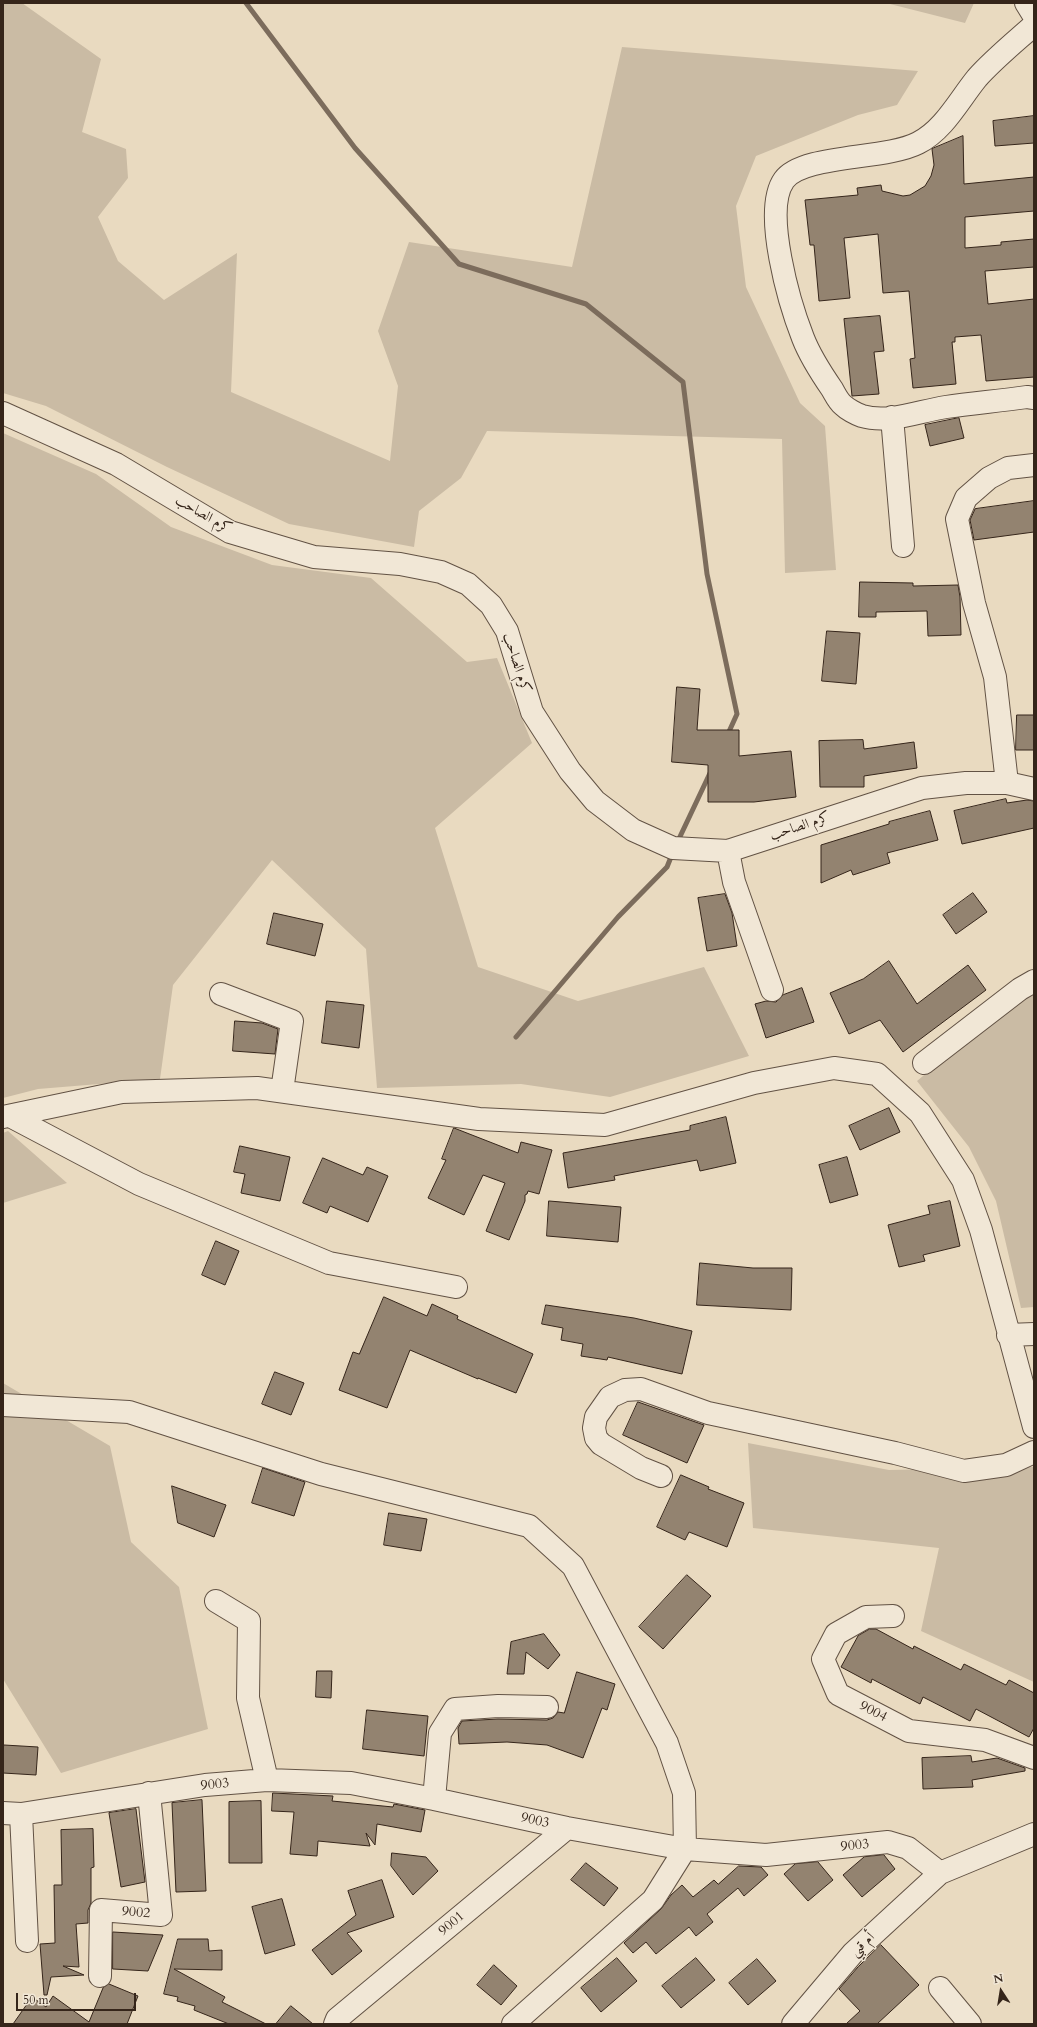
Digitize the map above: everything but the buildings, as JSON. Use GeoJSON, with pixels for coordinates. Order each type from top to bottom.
{"type":"FeatureCollection","features":[{"type":"Feature","properties":{"kind":"street"},"geometry":{"type":"LineString","coordinates":[[1026,3],[1034,16]]}},
{"type":"Feature","properties":{"kind":"street"},"geometry":{"type":"LineString","coordinates":[[1034,25],[978,77],[935,131],[918,144],[890,153],[796,169],[784,180],[778,198],[776,220],[778,246],[789,295],[804,339],[821,373],[842,405],[860,415],[878,418],[892,417],[944,407],[1027,397],[1034,398]]}},
{"type":"Feature","properties":{"kind":"street","name":"كرم الصاحب"},"geometry":{"type":"LineString","coordinates":[[3,413],[116,464],[230,532],[314,557],[400,564],[441,572],[468,584],[491,605],[507,631],[532,712],[570,771],[595,801],[633,830],[673,848],[728,851],[922,788],[966,783],[1007,784],[1034,789]]}},
{"type":"Feature","properties":{"kind":"street"},"geometry":{"type":"LineString","coordinates":[[892,417],[903,546]]}},
{"type":"Feature","properties":{"kind":"street"},"geometry":{"type":"LineString","coordinates":[[1007,784],[995,677],[974,603],[957,519],[966,498],[989,478],[1008,468],[1034,465]]}},
{"type":"Feature","properties":{"kind":"street"},"geometry":{"type":"LineString","coordinates":[[728,851],[734,882],[772,990]]}},
{"type":"Feature","properties":{"kind":"street"},"geometry":{"type":"LineString","coordinates":[[924,1063],[1020,989],[1034,981]]}},
{"type":"Feature","properties":{"kind":"street"},"geometry":{"type":"LineString","coordinates":[[221,994],[292,1021],[282,1092]]}},
{"type":"Feature","properties":{"kind":"street"},"geometry":{"type":"LineString","coordinates":[[7,1117],[122,1092],[257,1088],[480,1119],[605,1125],[754,1084],[834,1068],[877,1074],[920,1113],[963,1180],[981,1230],[1008,1335],[1034,1427]]}},
{"type":"Feature","properties":{"kind":"street"},"geometry":{"type":"LineString","coordinates":[[7,1117],[139,1184],[329,1263],[456,1287]]}},
{"type":"Feature","properties":{"kind":"street"},"geometry":{"type":"LineString","coordinates":[[1008,1335],[1034,1334]]}},
{"type":"Feature","properties":{"kind":"street"},"geometry":{"type":"LineString","coordinates":[[661,1476],[641,1468],[601,1444],[596,1438],[594,1428],[596,1417],[610,1397],[625,1390],[641,1389],[708,1413],[895,1453],[964,1471],[1006,1465],[1034,1452]]}},
{"type":"Feature","properties":{"kind":"street"},"geometry":{"type":"LineString","coordinates":[[3,1405],[129,1412],[322,1474],[529,1526],[572,1566],[667,1743],[684,1793],[685,1849],[653,1900],[513,2024]]}},
{"type":"Feature","properties":{"kind":"street"},"geometry":{"type":"LineString","coordinates":[[216,1601],[249,1620],[248,1698],[267,1780]]}},
{"type":"Feature","properties":{"kind":"street","name":"9004"},"geometry":{"type":"LineString","coordinates":[[894,1616],[866,1617],[836,1634],[823,1659],[838,1694],[909,1731],[984,1740],[1034,1758]]}},
{"type":"Feature","properties":{"kind":"street"},"geometry":{"type":"LineString","coordinates":[[434,1799],[440,1733],[456,1709],[498,1706],[547,1707]]}},
{"type":"Feature","properties":{"kind":"street","name":"9003"},"geometry":{"type":"LineString","coordinates":[[27,1941],[12,1813],[205,1785],[267,1780],[351,1783],[434,1799],[567,1828],[685,1849],[766,1855],[888,1842],[908,1848],[940,1873]]}},
{"type":"Feature","properties":{"kind":"street","name":"9002"},"geometry":{"type":"LineString","coordinates":[[100,1976],[101,1910],[161,1915],[149,1793]]}},
{"type":"Feature","properties":{"kind":"street","name":"9001"},"geometry":{"type":"LineString","coordinates":[[336,2022],[567,1828]]}},
{"type":"Feature","properties":{"kind":"street"},"geometry":{"type":"LineString","coordinates":[[940,1873],[1034,1834]]}},
{"type":"Feature","properties":{"kind":"street","name":"أم قبي"},"geometry":{"type":"LineString","coordinates":[[792,2024],[853,1953],[940,1873]]}},
{"type":"Feature","properties":{"kind":"street"},"geometry":{"type":"LineString","coordinates":[[940,1988],[970,2024]]}},
{"type":"Feature","properties":{"kind":"shaded area"},"geometry":{"type":"Polygon","coordinates":[[[3,3],[22,3],[101,59],[82,132],[126,149],[128,178],[98,217],[118,261],[164,300],[237,253],[231,392],[390,461],[398,386],[378,331],[409,242],[572,267],[622,47],[918,71],[897,105],[858,115],[756,156],[736,206],[746,287],[800,403],[825,426],[836,570],[785,573],[782,439],[487,431],[461,478],[419,511],[414,547],[289,524],[167,467],[46,406],[3,393],[3,3]]]}},
{"type":"Feature","properties":{"kind":"shaded area"},"geometry":{"type":"Polygon","coordinates":[[[886,3],[974,3],[965,23],[886,3]]]}},
{"type":"Feature","properties":{"kind":"shaded area"},"geometry":{"type":"Polygon","coordinates":[[[3,433],[96,474],[171,527],[272,565],[371,578],[467,662],[497,658],[532,743],[435,828],[478,967],[578,1001],[704,967],[749,1056],[610,1097],[521,1084],[377,1088],[366,949],[272,860],[173,985],[160,1079],[38,1089],[3,1098],[3,433]]]}},
{"type":"Feature","properties":{"kind":"shaded area"},"geometry":{"type":"Polygon","coordinates":[[[1034,992],[1034,1307],[1021,1308],[996,1201],[969,1147],[917,1081],[998,1013],[1034,992]]]}},
{"type":"Feature","properties":{"kind":"shaded area"},"geometry":{"type":"Polygon","coordinates":[[[8,1131],[67,1183],[3,1203],[3,1133],[8,1131]]]}},
{"type":"Feature","properties":{"kind":"shaded area"},"geometry":{"type":"Polygon","coordinates":[[[3,1383],[110,1446],[131,1542],[179,1587],[208,1729],[61,1773],[3,1679],[3,1383]]]}},
{"type":"Feature","properties":{"kind":"shaded area"},"geometry":{"type":"Polygon","coordinates":[[[748,1443],[889,1470],[1034,1467],[1034,1682],[921,1631],[939,1548],[753,1528],[748,1443]]]}},
{"type":"Feature","properties":{"kind":"waterway"},"geometry":{"type":"LineString","coordinates":[[246,3],[355,148],[459,264],[586,304],[683,382],[707,574],[737,714],[727,736]]}},
{"type":"Feature","properties":{"kind":"waterway"},"geometry":{"type":"LineString","coordinates":[[677,843],[711,771]]}},
{"type":"Feature","properties":{"kind":"waterway"},"geometry":{"type":"LineString","coordinates":[[516,1037],[618,917],[667,867],[673,852]]}}]}
